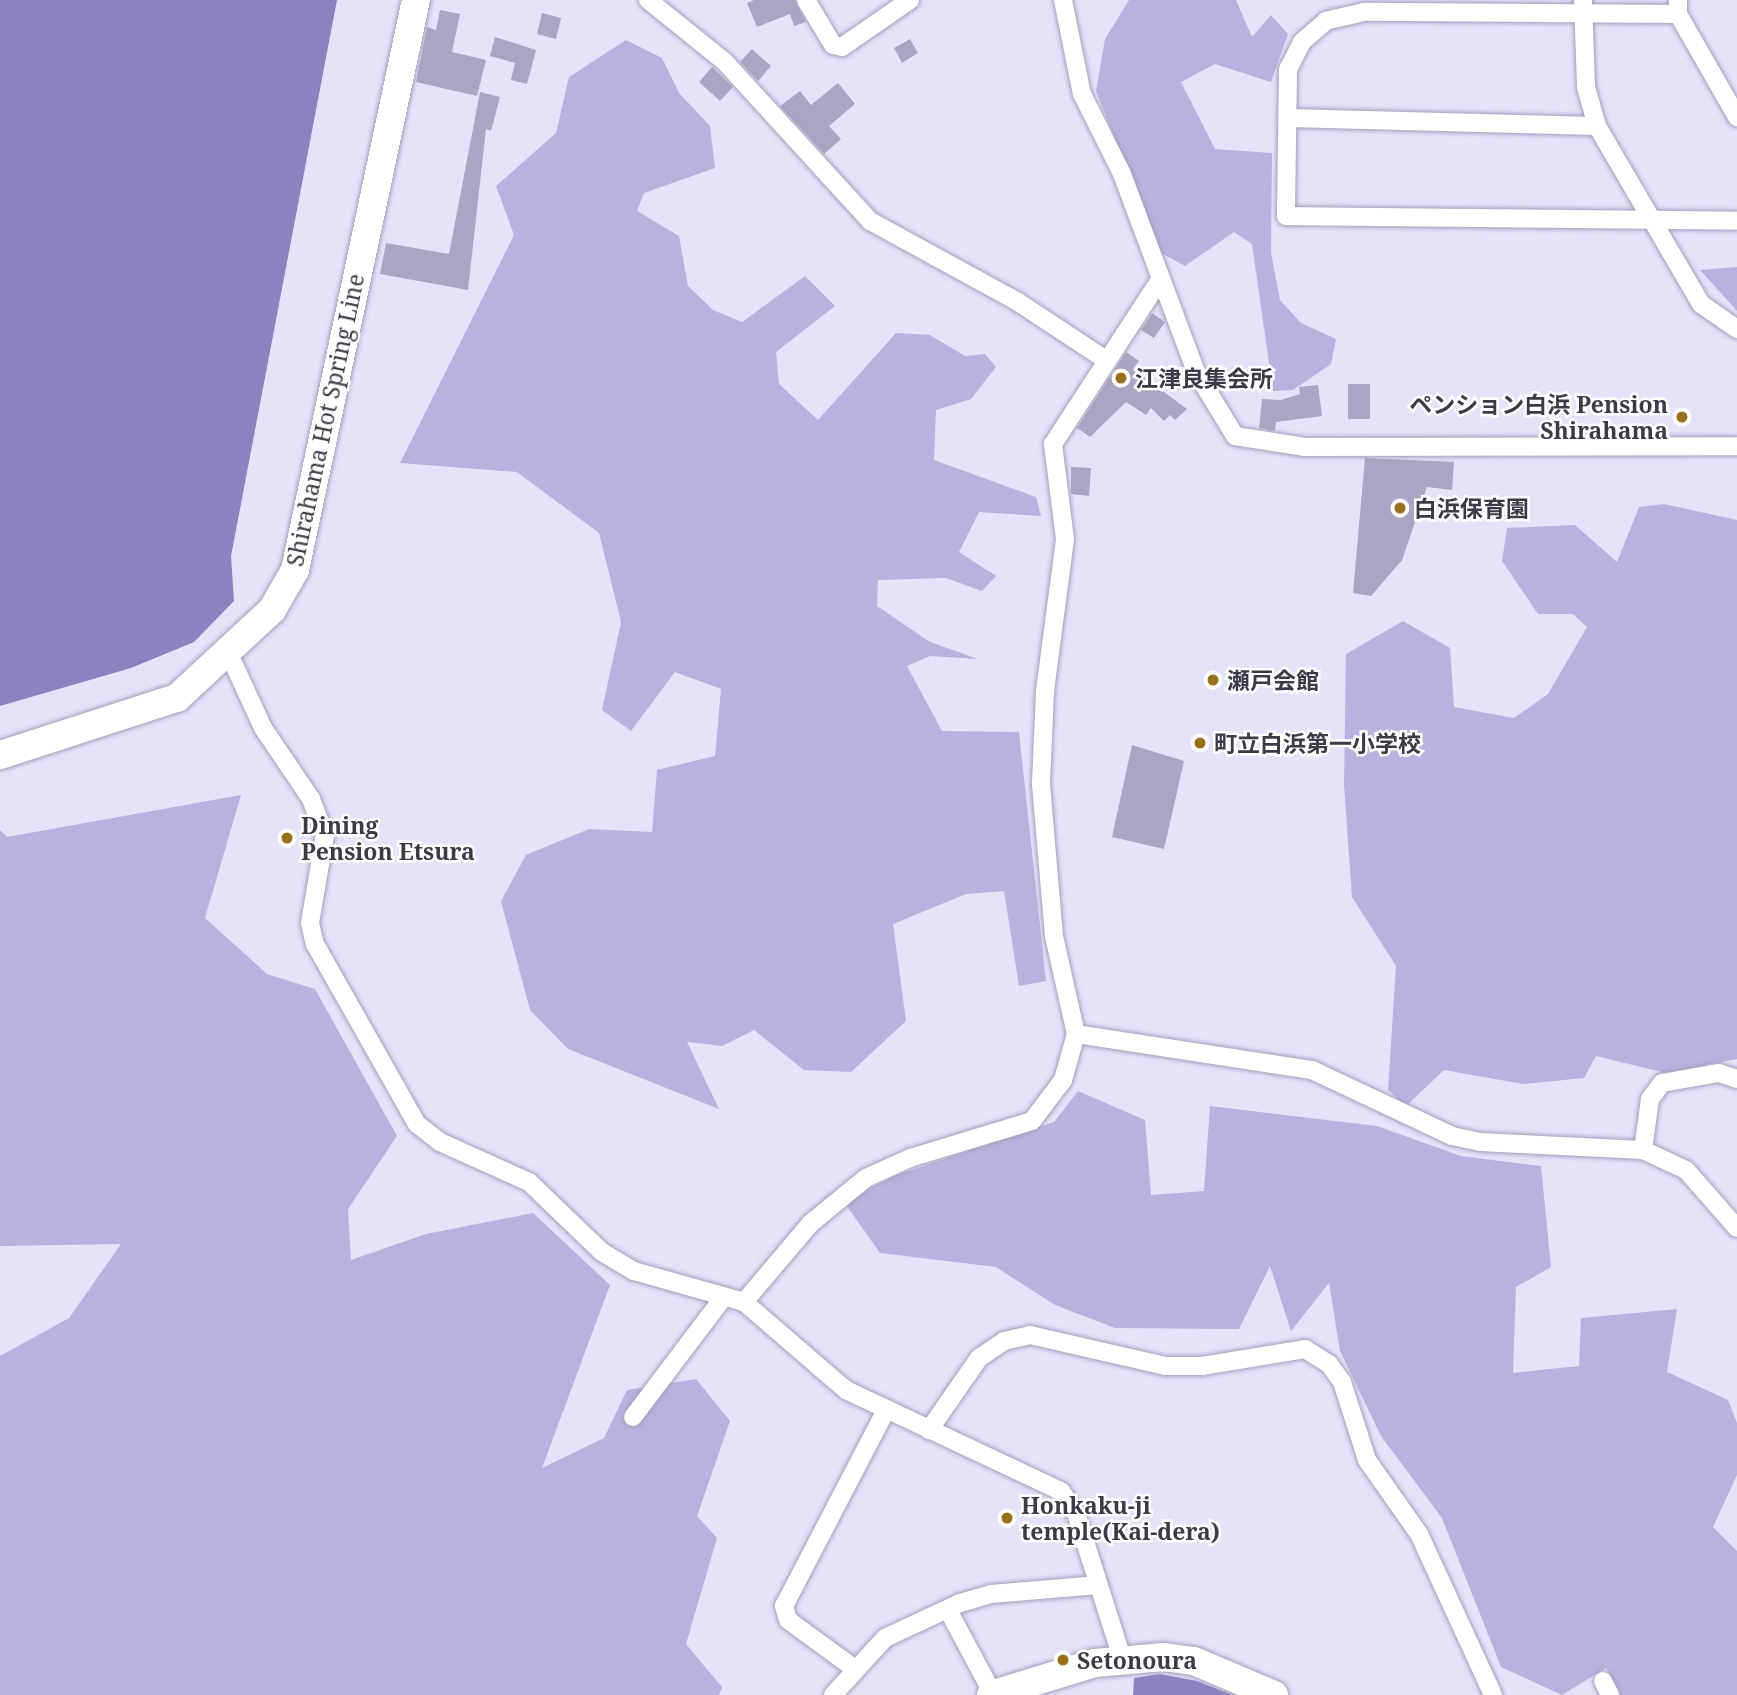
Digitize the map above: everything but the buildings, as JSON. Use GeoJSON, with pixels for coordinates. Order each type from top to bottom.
{"type":"FeatureCollection","features":[{"type":"Feature","properties":{"kind":"main road","name":"Shirahama Hot Spring Line"},"geometry":{"type":"LineString","coordinates":[[0,755],[141,715],[177,698],[229,654],[272,610],[295,570],[416,0]]}},
{"type":"Feature","properties":{"kind":"main road"},"geometry":{"type":"LineString","coordinates":[[992,1695],[1122,1658],[1194,1661],[1274,1695]]}},
{"type":"Feature","properties":{"kind":"street"},"geometry":{"type":"LineString","coordinates":[[648,0],[724,61],[870,221],[1018,302],[1106,360]]}},
{"type":"Feature","properties":{"kind":"street"},"geometry":{"type":"LineString","coordinates":[[806,0],[833,45],[842,47],[910,0]]}},
{"type":"Feature","properties":{"kind":"street"},"geometry":{"type":"LineString","coordinates":[[1063,0],[1082,94],[1122,174],[1196,372],[1220,422],[1235,436],[1305,447],[1737,446]]}},
{"type":"Feature","properties":{"kind":"street"},"geometry":{"type":"LineString","coordinates":[[1737,117],[1678,7],[1364,6],[1326,21],[1302,42],[1288,69],[1286,216],[1737,221]]}},
{"type":"Feature","properties":{"kind":"street"},"geometry":{"type":"LineString","coordinates":[[1583,8],[1586,87],[1597,125],[1701,304],[1737,329]]}},
{"type":"Feature","properties":{"kind":"street"},"geometry":{"type":"LineString","coordinates":[[1288,118],[1597,125]]}},
{"type":"Feature","properties":{"kind":"street"},"geometry":{"type":"LineString","coordinates":[[744,1302],[811,1223],[866,1178],[910,1158],[1032,1121],[1063,1080],[1076,1034],[1054,936],[1041,796],[1045,691],[1065,539],[1053,444],[1160,280]]}},
{"type":"Feature","properties":{"kind":"street"},"geometry":{"type":"LineString","coordinates":[[229,654],[263,728],[311,799],[325,835],[310,923],[315,944],[417,1124],[439,1142],[529,1182],[602,1252],[634,1271],[744,1302],[810,1365],[886,1410],[1061,1491],[1076,1513],[1122,1658]]}},
{"type":"Feature","properties":{"kind":"street"},"geometry":{"type":"LineString","coordinates":[[1076,1034],[1312,1070],[1452,1136],[1480,1142],[1643,1150],[1686,1170],[1737,1228]]}},
{"type":"Feature","properties":{"kind":"street"},"geometry":{"type":"LineString","coordinates":[[1643,1150],[1650,1099],[1662,1083],[1719,1073],[1737,1079]]}},
{"type":"Feature","properties":{"kind":"street"},"geometry":{"type":"LineString","coordinates":[[634,1417],[723,1298]]}},
{"type":"Feature","properties":{"kind":"street"},"geometry":{"type":"LineString","coordinates":[[929,1430],[979,1358],[1004,1341],[1030,1335],[1165,1366],[1202,1366],[1305,1349],[1329,1364],[1342,1382],[1367,1460],[1419,1534],[1493,1695]]}},
{"type":"Feature","properties":{"kind":"street"},"geometry":{"type":"LineString","coordinates":[[855,1669],[788,1620],[784,1606],[886,1410]]}},
{"type":"Feature","properties":{"kind":"street"},"geometry":{"type":"LineString","coordinates":[[833,1695],[885,1638],[948,1610],[991,1594],[1099,1585]]}},
{"type":"Feature","properties":{"kind":"street"},"geometry":{"type":"LineString","coordinates":[[948,1610],[992,1695]]}},
{"type":"Feature","properties":{"kind":"shaded area"},"geometry":{"type":"Polygon","coordinates":[[[0,0],[337,0],[231,556],[234,601],[194,642],[131,668],[0,706],[0,0]]]}},
{"type":"Feature","properties":{"kind":"shaded area"},"geometry":{"type":"Polygon","coordinates":[[[1129,0],[1236,0],[1252,37],[1271,15],[1288,34],[1271,82],[1215,64],[1181,82],[1215,149],[1272,153],[1271,253],[1280,300],[1301,323],[1336,339],[1331,364],[1293,390],[1273,391],[1252,244],[1234,232],[1185,266],[1161,253],[1096,91],[1105,39],[1129,0]]]}},
{"type":"Feature","properties":{"kind":"shaded area"},"geometry":{"type":"Polygon","coordinates":[[[626,40],[662,58],[679,93],[710,126],[715,168],[644,193],[637,211],[679,236],[688,286],[713,310],[742,322],[805,276],[835,306],[776,352],[779,384],[818,420],[896,333],[930,335],[965,356],[985,354],[996,367],[971,399],[936,410],[934,460],[1036,497],[1041,516],[979,512],[959,552],[996,576],[982,591],[946,578],[878,580],[877,606],[930,642],[978,659],[930,656],[907,666],[942,731],[1019,732],[1046,981],[1019,986],[1004,891],[966,894],[893,924],[906,1021],[851,1072],[804,1070],[754,1030],[722,1046],[687,1042],[719,1109],[568,1049],[530,1010],[501,901],[526,855],[589,829],[652,832],[657,770],[715,756],[721,689],[675,672],[631,731],[602,710],[621,622],[599,533],[517,472],[400,463],[514,235],[496,186],[556,133],[569,77],[626,40]]]}},
{"type":"Feature","properties":{"kind":"shaded area"},"geometry":{"type":"Polygon","coordinates":[[[1737,267],[1737,311],[1700,270],[1737,267]]]}},
{"type":"Feature","properties":{"kind":"shaded area"},"geometry":{"type":"Polygon","coordinates":[[[1664,504],[1737,520],[1737,1059],[1666,1073],[1596,1056],[1584,1078],[1523,1084],[1444,1070],[1406,1106],[1388,1090],[1396,966],[1352,897],[1344,785],[1346,654],[1403,621],[1450,648],[1454,707],[1514,718],[1548,694],[1587,627],[1573,614],[1538,614],[1502,561],[1507,528],[1575,525],[1617,562],[1639,507],[1664,504]]]}},
{"type":"Feature","properties":{"kind":"shaded area"},"geometry":{"type":"Polygon","coordinates":[[[241,795],[205,918],[267,974],[315,989],[397,1136],[348,1209],[351,1260],[426,1234],[533,1213],[610,1285],[542,1468],[604,1438],[627,1390],[696,1379],[730,1421],[697,1516],[717,1538],[686,1644],[722,1687],[719,1695],[0,1695],[0,1356],[69,1318],[121,1244],[0,1246],[0,830],[7,837],[241,795]]]}},
{"type":"Feature","properties":{"kind":"shaded area"},"geometry":{"type":"Polygon","coordinates":[[[1078,1091],[1145,1120],[1151,1195],[1204,1191],[1210,1106],[1377,1126],[1461,1156],[1541,1166],[1551,1267],[1516,1287],[1513,1373],[1579,1366],[1581,1318],[1677,1309],[1667,1372],[1728,1400],[1737,1423],[1737,1475],[1713,1527],[1737,1551],[1737,1695],[1620,1695],[1606,1668],[1562,1695],[1501,1667],[1442,1518],[1381,1436],[1340,1351],[1329,1283],[1291,1331],[1270,1266],[1239,1329],[1115,1328],[1055,1305],[996,1267],[880,1253],[844,1202],[894,1176],[1054,1122],[1078,1091]]]}},
{"type":"Feature","properties":{"kind":"shaded area"},"geometry":{"type":"Polygon","coordinates":[[[1160,1674],[1197,1681],[1233,1695],[1133,1695],[1134,1678],[1160,1674]]]}},
{"type":"Feature","properties":{"kind":"place","name":"江津良集会所"},"geometry":{"type":"Point","coordinates":[1121,378]}},
{"type":"Feature","properties":{"kind":"place","name":"ペンション白浜 Pension Shirahama"},"geometry":{"type":"Point","coordinates":[1682,417]}},
{"type":"Feature","properties":{"kind":"place","name":"白浜保育園"},"geometry":{"type":"Point","coordinates":[1400,508]}},
{"type":"Feature","properties":{"kind":"place","name":"瀬戸会館"},"geometry":{"type":"Point","coordinates":[1213,680]}},
{"type":"Feature","properties":{"kind":"place","name":"町立白浜第一小学校"},"geometry":{"type":"Point","coordinates":[1200,743]}},
{"type":"Feature","properties":{"kind":"place","name":"Dining Pension Etsura"},"geometry":{"type":"Point","coordinates":[287,838]}},
{"type":"Feature","properties":{"kind":"place","name":"Honkaku-ji temple(Kai-dera)"},"geometry":{"type":"Point","coordinates":[1007,1518]}},
{"type":"Feature","properties":{"kind":"place","name":"Setonoura"},"geometry":{"type":"Point","coordinates":[1063,1660]}}]}
